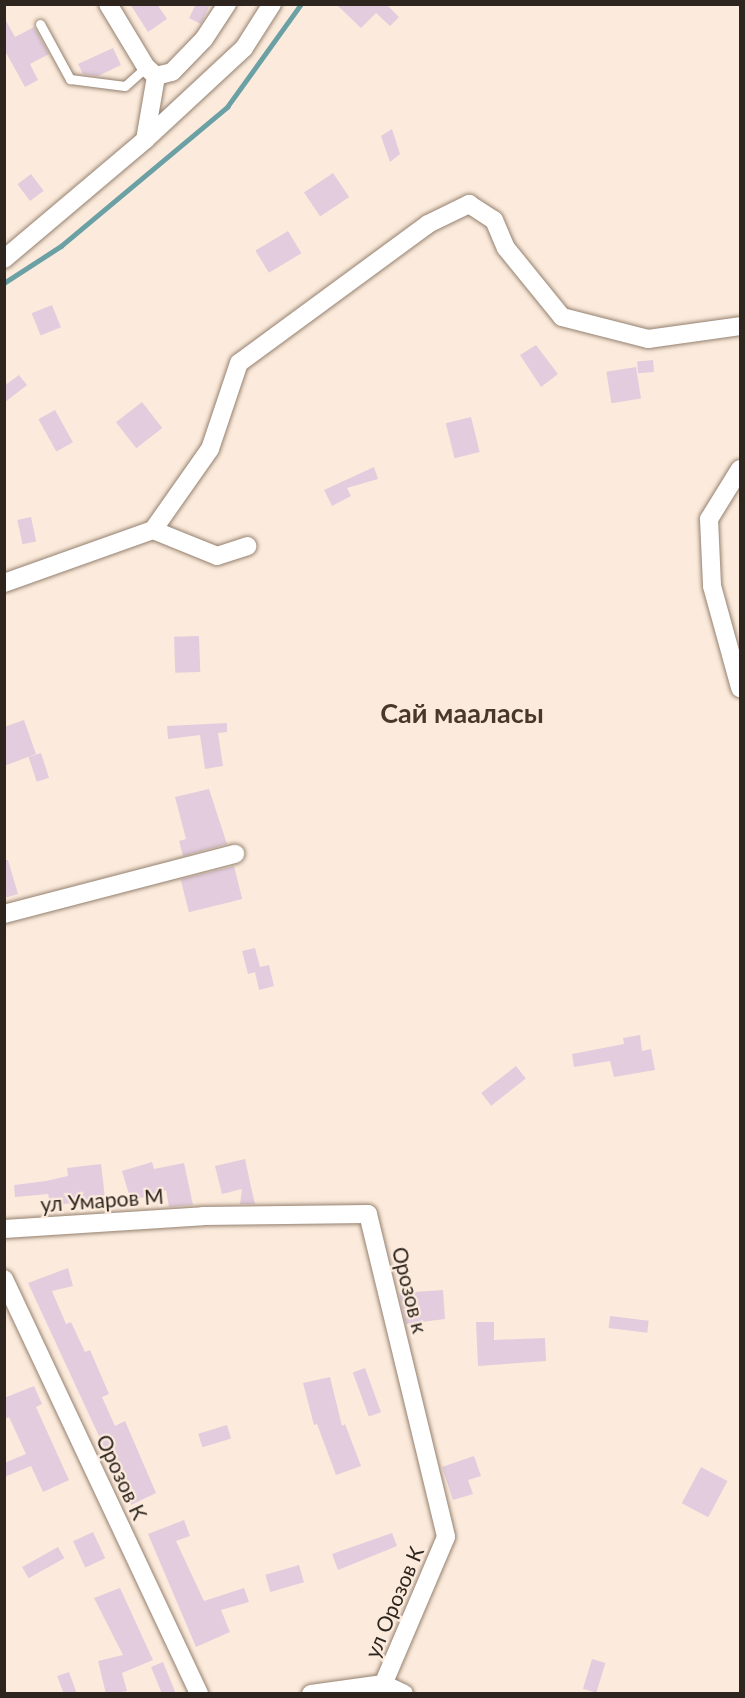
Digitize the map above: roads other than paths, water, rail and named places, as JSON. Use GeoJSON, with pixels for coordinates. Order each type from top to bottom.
{"type":"FeatureCollection","features":[{"type":"Feature","properties":{"kind":"street"},"geometry":{"type":"LineString","coordinates":[[108,4],[151,72],[145,140]]}},
{"type":"Feature","properties":{"kind":"street"},"geometry":{"type":"LineString","coordinates":[[151,72],[172,72],[204,39],[227,4]]}},
{"type":"Feature","properties":{"kind":"street"},"geometry":{"type":"LineString","coordinates":[[4,259],[145,140],[244,48],[272,4]]}},
{"type":"Feature","properties":{"kind":"street"},"geometry":{"type":"LineString","coordinates":[[4,583],[153,530],[210,449],[239,363],[428,224],[470,204],[494,220],[506,248],[562,317],[648,339],[741,326]]}},
{"type":"Feature","properties":{"kind":"street"},"geometry":{"type":"LineString","coordinates":[[741,469],[709,519],[712,586],[741,688]]}},
{"type":"Feature","properties":{"kind":"street"},"geometry":{"type":"LineString","coordinates":[[153,530],[217,556],[247,546]]}},
{"type":"Feature","properties":{"kind":"street"},"geometry":{"type":"LineString","coordinates":[[4,914],[235,854]]}},
{"type":"Feature","properties":{"kind":"street","name":"Орозов к"},"geometry":{"type":"LineString","coordinates":[[202,1216],[368,1214],[446,1537]]}},
{"type":"Feature","properties":{"kind":"street","name":"ул Умаров М"},"geometry":{"type":"LineString","coordinates":[[4,1229],[202,1216]]}},
{"type":"Feature","properties":{"kind":"street","name":"Орозов К"},"geometry":{"type":"LineString","coordinates":[[4,1279],[199,1694]]}},
{"type":"Feature","properties":{"kind":"street","name":"ул Орозов К"},"geometry":{"type":"LineString","coordinates":[[381,1689],[446,1537]]}},
{"type":"Feature","properties":{"kind":"street","name":"ул Орозов К"},"geometry":{"type":"LineString","coordinates":[[311,1694],[381,1689],[404,1694]]}},
{"type":"Feature","properties":{"kind":"lane"},"geometry":{"type":"LineString","coordinates":[[39,24],[70,79],[125,86],[151,72]]}},
{"type":"Feature","properties":{"kind":"waterway"},"geometry":{"type":"LineString","coordinates":[[4,283],[61,246],[227,107],[301,4]]}},
{"type":"Feature","properties":{"kind":"district","name":"Сай мааласы"},"geometry":{"type":"Point","coordinates":[462,713]}}]}
